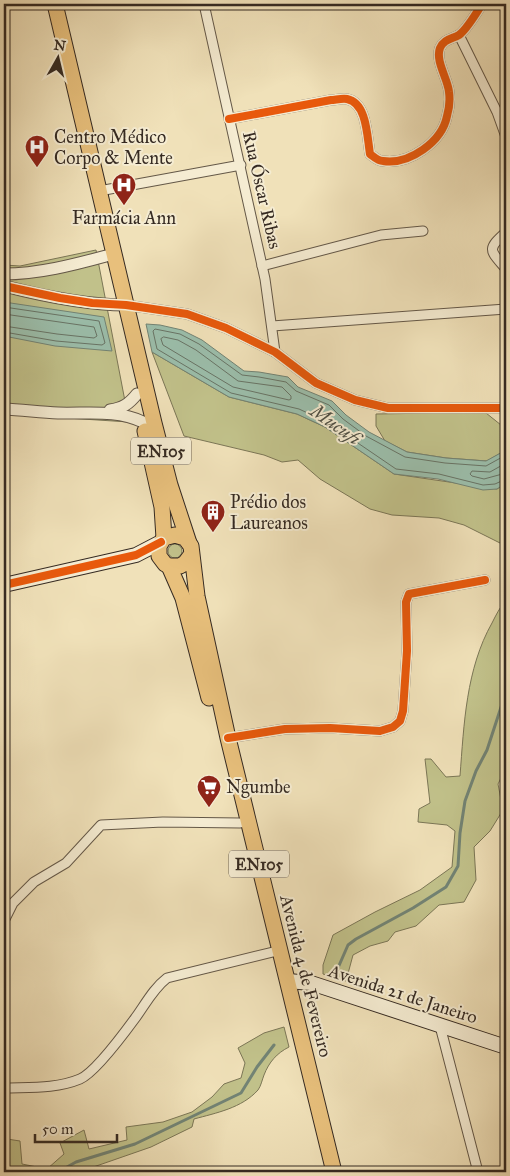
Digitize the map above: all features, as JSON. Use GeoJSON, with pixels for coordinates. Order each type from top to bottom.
{"type":"FeatureCollection","features":[{"type":"Feature","properties":{"kind":"main road","name":"Avenida 4 de Fevereiro"},"geometry":{"type":"LineString","coordinates":[[45,4],[106,256],[123,308]]}},
{"type":"Feature","properties":{"kind":"main road","name":"Avenida 4 de Fevereiro"},"geometry":{"type":"LineString","coordinates":[[55,4],[99,191],[134,357],[170,486],[190,549],[197,596],[228,738],[334,1172]]}},
{"type":"Feature","properties":{"kind":"main road","name":"Avenida 4 de Fevereiro"},"geometry":{"type":"LineString","coordinates":[[134,357],[137,394],[162,507],[163,540],[158,551],[159,556],[177,582],[183,598],[273,952],[326,1172]]}},
{"type":"Feature","properties":{"kind":"main road"},"geometry":{"type":"LineString","coordinates":[[4,585],[136,555],[175,535],[181,536],[190,549],[185,564],[180,566],[167,565],[149,557],[136,555]]}},
{"type":"Feature","properties":{"kind":"main road","name":"Avenida 21 de Janeiro"},"geometry":{"type":"LineString","coordinates":[[288,981],[312,983],[506,1047]]}},
{"type":"Feature","properties":{"kind":"street","name":"Rua Óscar Ribas"},"geometry":{"type":"LineString","coordinates":[[204,4],[262,266],[272,326],[274,352]]}},
{"type":"Feature","properties":{"kind":"street"},"geometry":{"type":"LineString","coordinates":[[229,119],[331,100],[346,99],[356,103],[362,109],[370,154],[381,161],[397,162],[411,156],[430,145],[447,117],[449,92],[439,56],[440,47],[447,40],[459,35],[482,4]]}},
{"type":"Feature","properties":{"kind":"street"},"geometry":{"type":"LineString","coordinates":[[459,35],[497,112],[506,137]]}},
{"type":"Feature","properties":{"kind":"street"},"geometry":{"type":"LineString","coordinates":[[99,191],[241,165]]}},
{"type":"Feature","properties":{"kind":"street"},"geometry":{"type":"LineString","coordinates":[[262,266],[381,235],[423,230]]}},
{"type":"Feature","properties":{"kind":"street"},"geometry":{"type":"LineString","coordinates":[[506,232],[492,247],[493,253],[506,269]]}},
{"type":"Feature","properties":{"kind":"street"},"geometry":{"type":"LineString","coordinates":[[4,274],[46,270],[106,256]]}},
{"type":"Feature","properties":{"kind":"street"},"geometry":{"type":"LineString","coordinates":[[4,286],[60,298],[123,308],[187,314],[226,328],[274,352],[316,383],[355,400],[388,408],[506,408]]}},
{"type":"Feature","properties":{"kind":"street"},"geometry":{"type":"LineString","coordinates":[[272,326],[506,309]]}},
{"type":"Feature","properties":{"kind":"street"},"geometry":{"type":"LineString","coordinates":[[91,413],[119,409],[130,404],[137,394]]}},
{"type":"Feature","properties":{"kind":"street"},"geometry":{"type":"LineString","coordinates":[[4,409],[59,413],[119,414],[143,422]]}},
{"type":"Feature","properties":{"kind":"street"},"geometry":{"type":"LineString","coordinates":[[228,738],[285,729],[330,728],[380,731],[393,727],[400,721],[403,711],[407,651],[406,602],[409,594],[485,580]]}},
{"type":"Feature","properties":{"kind":"street"},"geometry":{"type":"LineString","coordinates":[[4,921],[14,904],[34,882],[66,863],[101,825],[163,822],[240,823]]}},
{"type":"Feature","properties":{"kind":"street"},"geometry":{"type":"LineString","coordinates":[[4,1088],[47,1087],[80,1078],[94,1069],[135,1019],[159,984],[167,978],[273,952]]}},
{"type":"Feature","properties":{"kind":"street"},"geometry":{"type":"LineString","coordinates":[[440,1026],[478,1172]]}},
{"type":"Feature","properties":{"kind":"green space"},"geometry":{"type":"Polygon","coordinates":[[[96,250],[129,422],[4,414],[4,265],[20,266],[96,250]]]}},
{"type":"Feature","properties":{"kind":"green space"},"geometry":{"type":"Polygon","coordinates":[[[152,352],[229,397],[297,414],[325,427],[394,474],[497,489],[506,483],[506,546],[464,525],[439,518],[392,515],[370,509],[320,479],[298,460],[282,462],[264,455],[184,436],[152,352]]]}},
{"type":"Feature","properties":{"kind":"green space"},"geometry":{"type":"Polygon","coordinates":[[[486,413],[506,429],[506,450],[487,461],[446,458],[407,452],[385,441],[376,426],[376,414],[486,413]]]}},
{"type":"Feature","properties":{"kind":"green space"},"geometry":{"type":"Polygon","coordinates":[[[172,544],[178,544],[182,551],[178,558],[172,558],[168,554],[168,548],[172,544]]]}},
{"type":"Feature","properties":{"kind":"green space"},"geometry":{"type":"Polygon","coordinates":[[[506,600],[506,768],[498,784],[503,810],[490,831],[474,847],[476,880],[464,902],[439,905],[416,926],[395,932],[388,941],[370,946],[353,955],[346,981],[323,974],[323,965],[333,935],[420,890],[452,867],[455,831],[447,825],[418,822],[419,809],[430,803],[425,759],[431,759],[446,777],[460,776],[465,717],[472,678],[483,641],[506,600]]]}},
{"type":"Feature","properties":{"kind":"green space"},"geometry":{"type":"Polygon","coordinates":[[[284,1027],[289,1047],[277,1055],[271,1062],[258,1090],[237,1106],[194,1119],[192,1127],[151,1147],[79,1172],[4,1172],[4,1131],[7,1139],[20,1141],[22,1164],[47,1169],[64,1154],[60,1143],[84,1130],[89,1149],[127,1140],[126,1127],[163,1122],[192,1112],[212,1097],[224,1084],[241,1078],[245,1063],[238,1048],[264,1033],[284,1027]]]}},
{"type":"Feature","properties":{"kind":"water"},"geometry":{"type":"Polygon","coordinates":[[[4,302],[104,317],[112,351],[55,346],[4,336],[4,302]]]}},
{"type":"Feature","properties":{"kind":"water","name":"Mucufi"},"geometry":{"type":"Polygon","coordinates":[[[146,324],[182,330],[202,340],[244,371],[288,377],[298,387],[332,401],[346,415],[369,432],[407,452],[446,458],[486,461],[506,450],[506,483],[497,489],[483,490],[438,479],[394,474],[325,427],[297,414],[229,397],[152,352],[146,324]]]}},
{"type":"Feature","properties":{"kind":"waterway"},"geometry":{"type":"LineString","coordinates":[[334,977],[348,945],[446,887],[458,866],[460,833],[465,801],[476,771],[487,750],[506,692]]}},
{"type":"Feature","properties":{"kind":"waterway"},"geometry":{"type":"LineString","coordinates":[[64,1172],[67,1167],[76,1162],[135,1144],[241,1093],[257,1067],[274,1045]]}},
{"type":"Feature","properties":{"kind":"cycle path"},"geometry":{"type":"LineString","coordinates":[[229,119],[331,100],[347,99],[354,102],[362,113],[367,130],[370,154],[383,161],[393,161],[413,155],[423,150],[439,135],[448,113],[449,92],[440,64],[440,48],[446,41],[462,32],[482,4]]}},
{"type":"Feature","properties":{"kind":"cycle path"},"geometry":{"type":"LineString","coordinates":[[4,286],[92,303],[126,305],[187,314],[226,328],[275,352],[316,383],[355,400],[388,408],[506,408]]}},
{"type":"Feature","properties":{"kind":"cycle path"},"geometry":{"type":"LineString","coordinates":[[4,585],[136,555],[161,542]]}},
{"type":"Feature","properties":{"kind":"cycle path"},"geometry":{"type":"LineString","coordinates":[[228,738],[285,729],[330,728],[380,731],[393,727],[400,721],[403,711],[407,651],[406,602],[409,594],[485,580]]}},
{"type":"Feature","properties":{"kind":"place","name":"Centro Médico Corpo & Mente"},"geometry":{"type":"Point","coordinates":[37,168]}},
{"type":"Feature","properties":{"kind":"place","name":"Farmácia Ann"},"geometry":{"type":"Point","coordinates":[124,206]}},
{"type":"Feature","properties":{"kind":"place","name":"Prédio dos Laureanos"},"geometry":{"type":"Point","coordinates":[213,533]}},
{"type":"Feature","properties":{"kind":"place","name":"Ngumbe"},"geometry":{"type":"Point","coordinates":[209,808]}}]}
